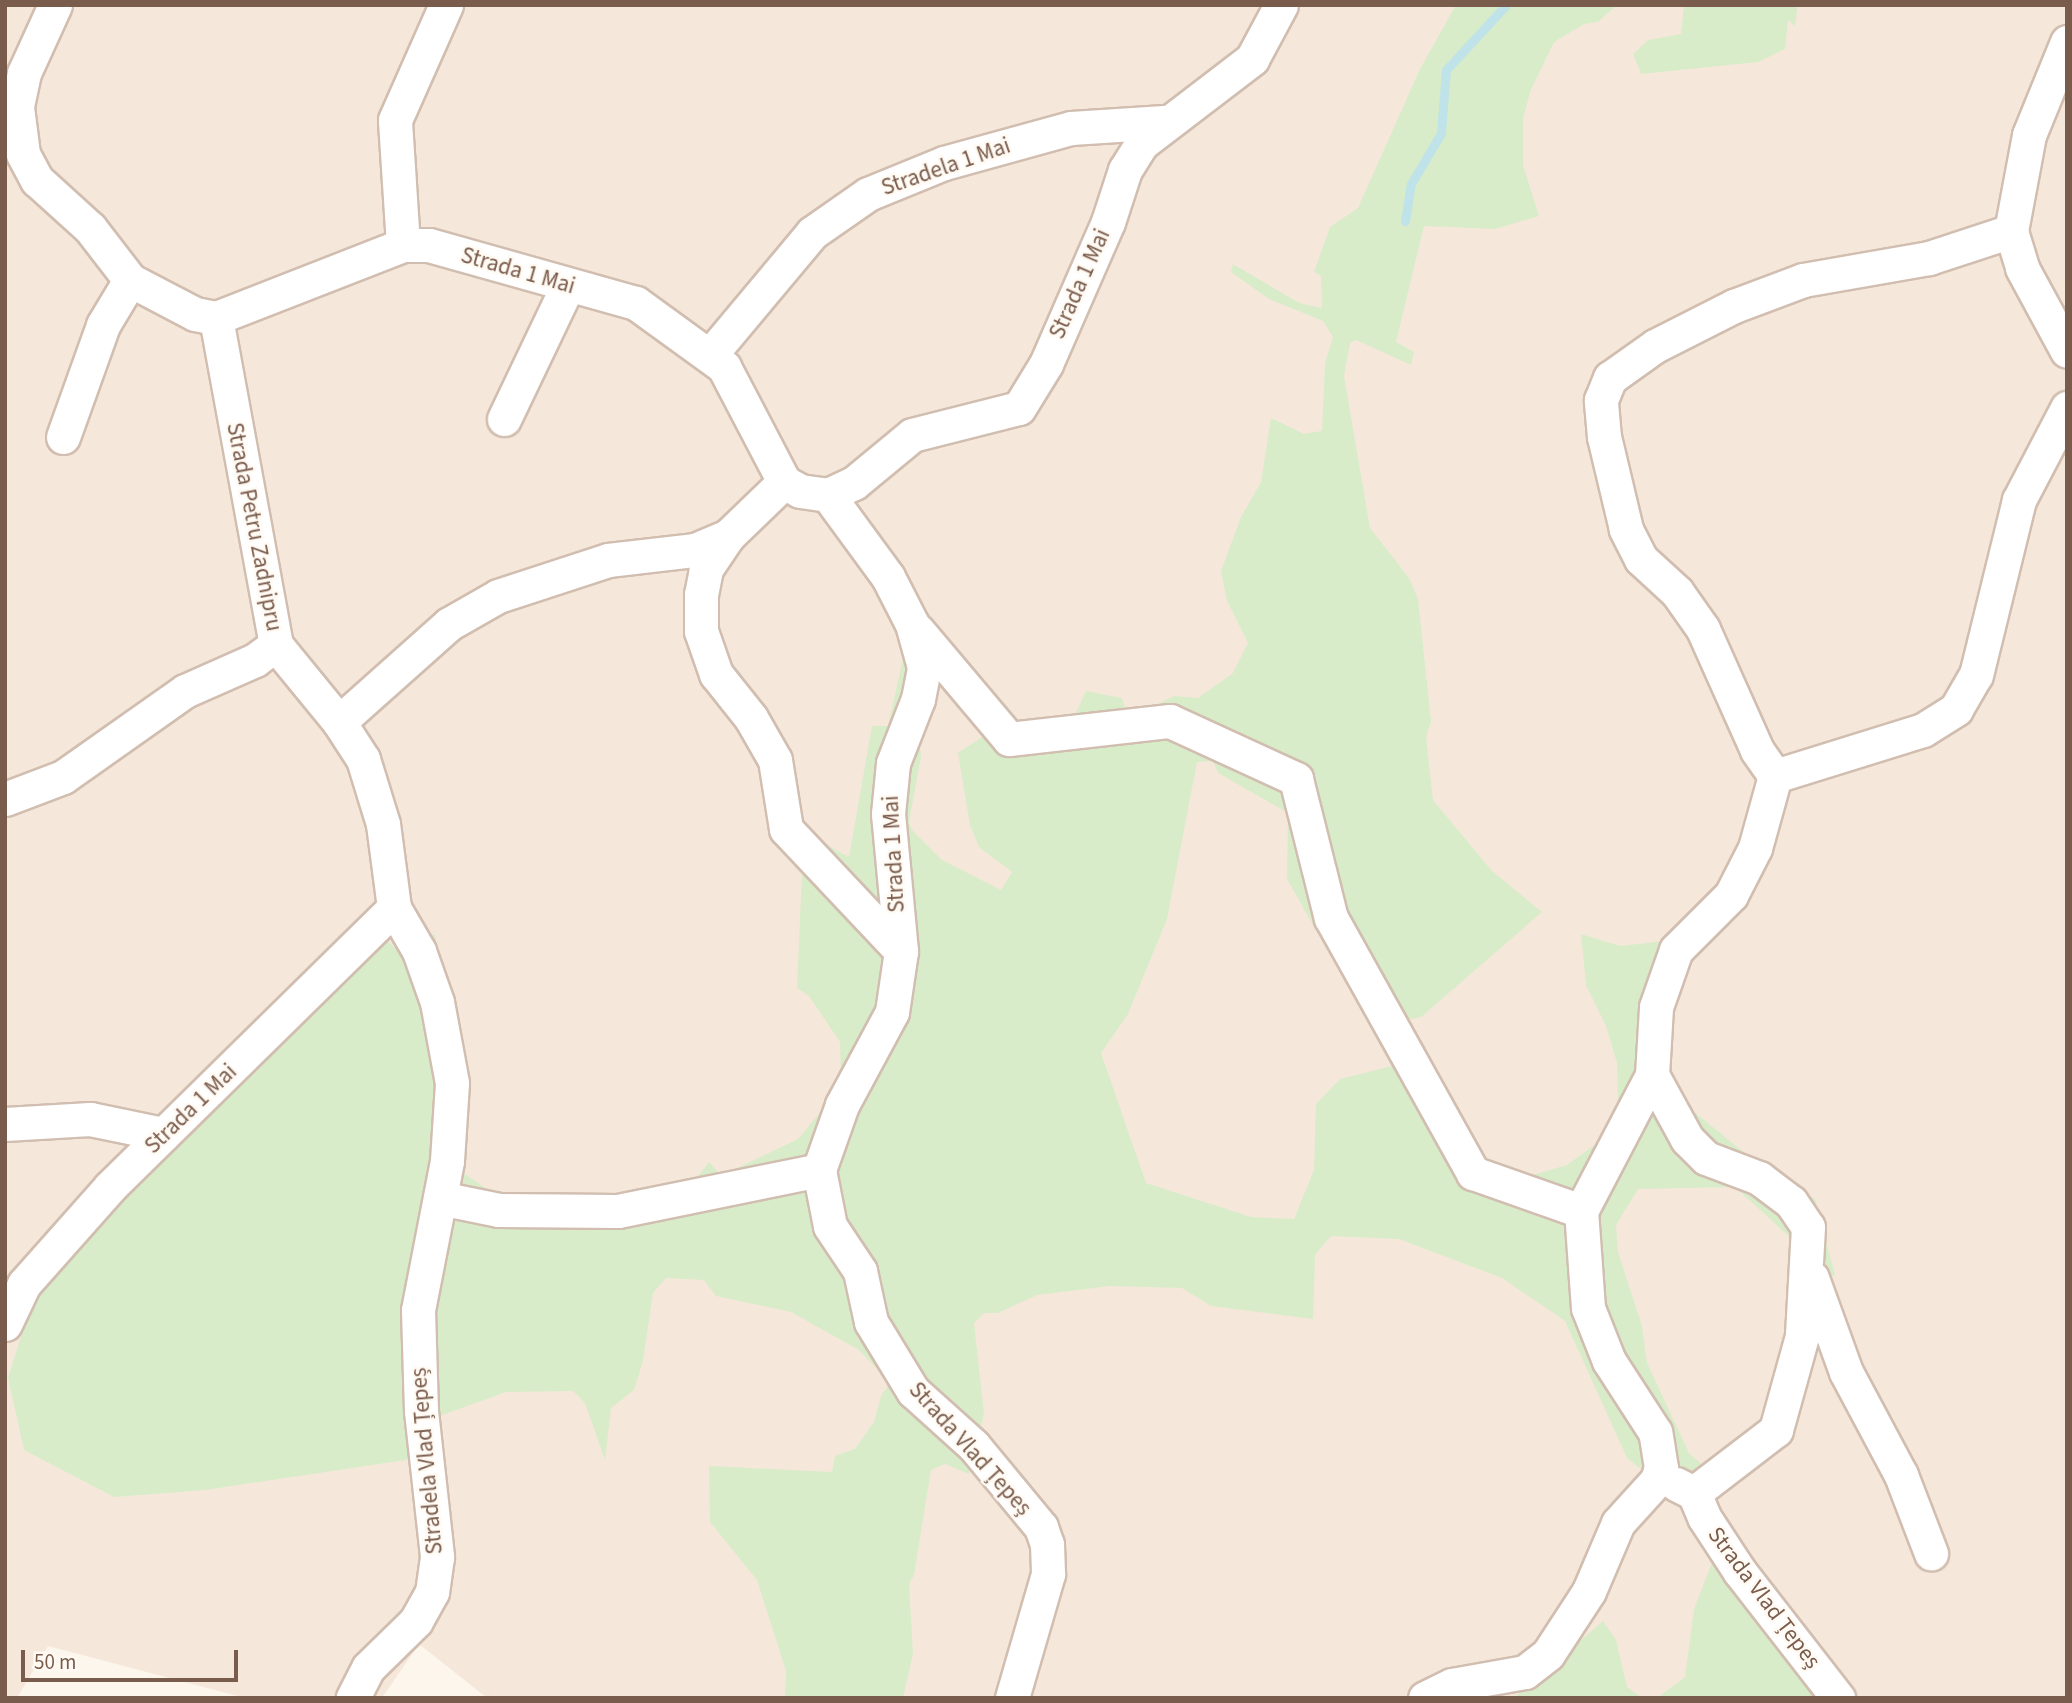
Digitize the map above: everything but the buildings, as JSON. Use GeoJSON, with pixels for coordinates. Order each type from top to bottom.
{"type":"FeatureCollection","features":[{"type":"Feature","properties":{"kind":"street"},"geometry":{"type":"LineString","coordinates":[[55,5],[24,73],[17,107],[14,159],[90,228],[130,279],[195,314],[216,318]]}},
{"type":"Feature","properties":{"kind":"street"},"geometry":{"type":"LineString","coordinates":[[403,245],[395,120],[446,5]]}},
{"type":"Feature","properties":{"kind":"street","name":"Strada 1 Mai"},"geometry":{"type":"LineString","coordinates":[[901,951],[888,814],[893,763],[918,699],[924,667],[912,624],[888,577],[828,495],[854,484],[912,435],[1019,408],[1046,364],[1108,222],[1125,170],[1140,144],[1164,122],[1230,80],[1252,59],[1281,5]]}},
{"type":"Feature","properties":{"kind":"street"},"geometry":{"type":"LineString","coordinates":[[2067,42],[2029,135],[2011,231],[2022,268],[2067,351]]}},
{"type":"Feature","properties":{"kind":"street","name":"Stradela 1 Mai"},"geometry":{"type":"LineString","coordinates":[[711,354],[812,233],[868,194],[944,163],[1071,128],[1164,122]]}},
{"type":"Feature","properties":{"kind":"street"},"geometry":{"type":"LineString","coordinates":[[1775,776],[1757,750],[1703,629],[1677,592],[1641,559],[1626,529],[1604,437],[1601,400],[1610,378],[1638,354],[1734,306],[1803,280],[1929,258],[2011,231]]}},
{"type":"Feature","properties":{"kind":"street","name":"Strada 1 Mai"},"geometry":{"type":"LineString","coordinates":[[216,318],[403,245],[429,244],[636,303],[711,354],[724,367],[784,482]]}},
{"type":"Feature","properties":{"kind":"street"},"geometry":{"type":"LineString","coordinates":[[63,437],[103,325],[130,279]]}},
{"type":"Feature","properties":{"kind":"street"},"geometry":{"type":"LineString","coordinates":[[504,419],[568,285]]}},
{"type":"Feature","properties":{"kind":"street","name":"Strada Petru Zadnipru"},"geometry":{"type":"LineString","coordinates":[[5,799],[64,777],[185,691],[256,660],[276,645],[216,318]]}},
{"type":"Feature","properties":{"kind":"street"},"geometry":{"type":"LineString","coordinates":[[1775,776],[1923,730],[1956,709],[1976,675],[2019,500],[2067,408]]}},
{"type":"Feature","properties":{"kind":"street"},"geometry":{"type":"LineString","coordinates":[[276,645],[339,722],[363,759],[373,787],[394,908],[419,951],[448,1044],[450,1126],[440,1198],[499,1210],[618,1211],[819,1170],[842,1105],[892,1012],[901,951],[786,829],[775,760],[751,718],[716,674],[701,631],[701,594],[706,569],[728,536],[784,482],[800,491],[828,495]]}},
{"type":"Feature","properties":{"kind":"street"},"geometry":{"type":"LineString","coordinates":[[339,722],[449,624],[498,596],[608,560],[695,550],[728,536]]}},
{"type":"Feature","properties":{"kind":"street"},"geometry":{"type":"LineString","coordinates":[[912,624],[1009,739],[1170,721],[1296,779],[1331,918],[1473,1173],[1581,1211]]}},
{"type":"Feature","properties":{"kind":"street"},"geometry":{"type":"LineString","coordinates":[[1425,1698],[1452,1685],[1525,1672],[1548,1654],[1589,1591],[1618,1523],[1659,1474],[1655,1432],[1609,1361],[1588,1308],[1581,1211],[1652,1075],[1656,1007],[1676,950],[1731,895],[1755,848],[1775,776]]}},
{"type":"Feature","properties":{"kind":"street","name":"Strada 1 Mai"},"geometry":{"type":"LineString","coordinates":[[5,1324],[24,1284],[163,1134],[394,908]]}},
{"type":"Feature","properties":{"kind":"street"},"geometry":{"type":"LineString","coordinates":[[1652,1075],[1687,1139],[1706,1158],[1759,1178],[1791,1202],[1808,1227],[1809,1269],[1802,1336],[1776,1430],[1694,1493],[1659,1474]]}},
{"type":"Feature","properties":{"kind":"street"},"geometry":{"type":"LineString","coordinates":[[5,1124],[90,1119],[163,1134]]}},
{"type":"Feature","properties":{"kind":"street","name":"Strada Vlad Țepeș"},"geometry":{"type":"LineString","coordinates":[[819,1170],[830,1226],[860,1271],[871,1322],[906,1380],[974,1446],[1041,1527],[1048,1574],[1012,1698]]}},
{"type":"Feature","properties":{"kind":"street","name":"Stradela Vlad Țepeș"},"geometry":{"type":"LineString","coordinates":[[353,1698],[368,1668],[416,1621],[432,1592],[437,1556],[421,1411],[418,1310],[440,1198]]}},
{"type":"Feature","properties":{"kind":"street"},"geometry":{"type":"LineString","coordinates":[[1809,1269],[1846,1372],[1901,1475],[1931,1553]]}},
{"type":"Feature","properties":{"kind":"street","name":"Strada Vlad Țepeș"},"geometry":{"type":"LineString","coordinates":[[1694,1493],[1704,1517],[1740,1572],[1838,1698]]}},
{"type":"Feature","properties":{"kind":"shaded area"},"geometry":{"type":"Polygon","coordinates":[[[5,5],[2067,5],[2067,1698],[487,1698],[419,1644],[382,1698],[245,1698],[48,1646],[17,1698],[5,1698],[5,5]]]}},
{"type":"Feature","properties":{"kind":"green space"},"geometry":{"type":"Polygon","coordinates":[[[1456,5],[1617,5],[1598,22],[1584,24],[1554,42],[1530,92],[1523,119],[1523,165],[1539,216],[1495,229],[1424,226],[1396,342],[1414,352],[1411,365],[1356,340],[1350,343],[1344,376],[1370,528],[1409,578],[1418,599],[1431,721],[1426,737],[1433,800],[1492,871],[1542,912],[1421,1017],[1383,1025],[1317,932],[1287,879],[1288,813],[1218,773],[1213,761],[1197,762],[1167,919],[1128,1014],[1101,1053],[1146,1183],[1251,1217],[1294,1219],[1314,1170],[1316,1104],[1340,1079],[1400,1064],[1488,1168],[1522,1178],[1567,1165],[1608,1135],[1618,1099],[1617,1063],[1606,1026],[1586,985],[1581,934],[1620,946],[1665,941],[1674,981],[1661,1055],[1682,1102],[1752,1159],[1815,1199],[1835,1275],[1797,1289],[1795,1242],[1735,1187],[1638,1189],[1616,1225],[1618,1252],[1642,1326],[1647,1363],[1689,1453],[1705,1467],[1741,1451],[1751,1470],[1706,1502],[1824,1698],[1657,1698],[1685,1677],[1694,1609],[1715,1555],[1671,1493],[1627,1458],[1565,1321],[1502,1278],[1399,1239],[1331,1236],[1315,1255],[1313,1319],[1211,1306],[1182,1288],[1110,1286],[1037,1295],[998,1313],[984,1313],[974,1323],[984,1414],[969,1474],[945,1464],[931,1470],[914,1575],[909,1584],[913,1654],[903,1698],[785,1698],[786,1671],[757,1580],[710,1522],[709,1466],[832,1472],[835,1456],[855,1449],[874,1422],[881,1396],[890,1383],[859,1350],[791,1312],[716,1296],[704,1280],[666,1278],[653,1293],[643,1361],[634,1390],[611,1408],[605,1460],[585,1403],[573,1391],[506,1392],[431,1419],[412,1459],[205,1490],[114,1497],[24,1450],[8,1378],[32,1302],[198,1118],[384,938],[402,954],[435,934],[465,1135],[463,1173],[487,1189],[514,1198],[598,1201],[691,1185],[709,1162],[718,1172],[729,1172],[798,1139],[833,1097],[841,1078],[840,1042],[809,996],[797,988],[802,872],[783,854],[783,840],[804,833],[849,857],[872,726],[888,726],[906,645],[921,756],[909,822],[912,830],[942,860],[1001,890],[1012,872],[979,847],[970,825],[958,753],[1009,719],[1019,724],[1073,719],[1086,691],[1122,698],[1126,712],[1148,709],[1174,696],[1198,698],[1233,673],[1248,643],[1227,601],[1221,571],[1241,517],[1261,482],[1271,418],[1304,434],[1322,431],[1325,363],[1333,337],[1323,321],[1269,299],[1231,272],[1233,264],[1299,303],[1322,308],[1321,276],[1314,272],[1330,227],[1358,208],[1420,69],[1456,5]]]}},
{"type":"Feature","properties":{"kind":"green space"},"geometry":{"type":"Polygon","coordinates":[[[1684,5],[1798,5],[1795,26],[1788,20],[1785,49],[1758,62],[1641,74],[1633,54],[1648,40],[1681,34],[1684,5]]]}},
{"type":"Feature","properties":{"kind":"green space"},"geometry":{"type":"Polygon","coordinates":[[[1603,1621],[1616,1640],[1627,1687],[1643,1698],[1514,1698],[1603,1621]]]}},
{"type":"Feature","properties":{"kind":"waterway"},"geometry":{"type":"LineString","coordinates":[[1405,221],[1411,184],[1441,133],[1446,70],[1506,5]]}}]}
